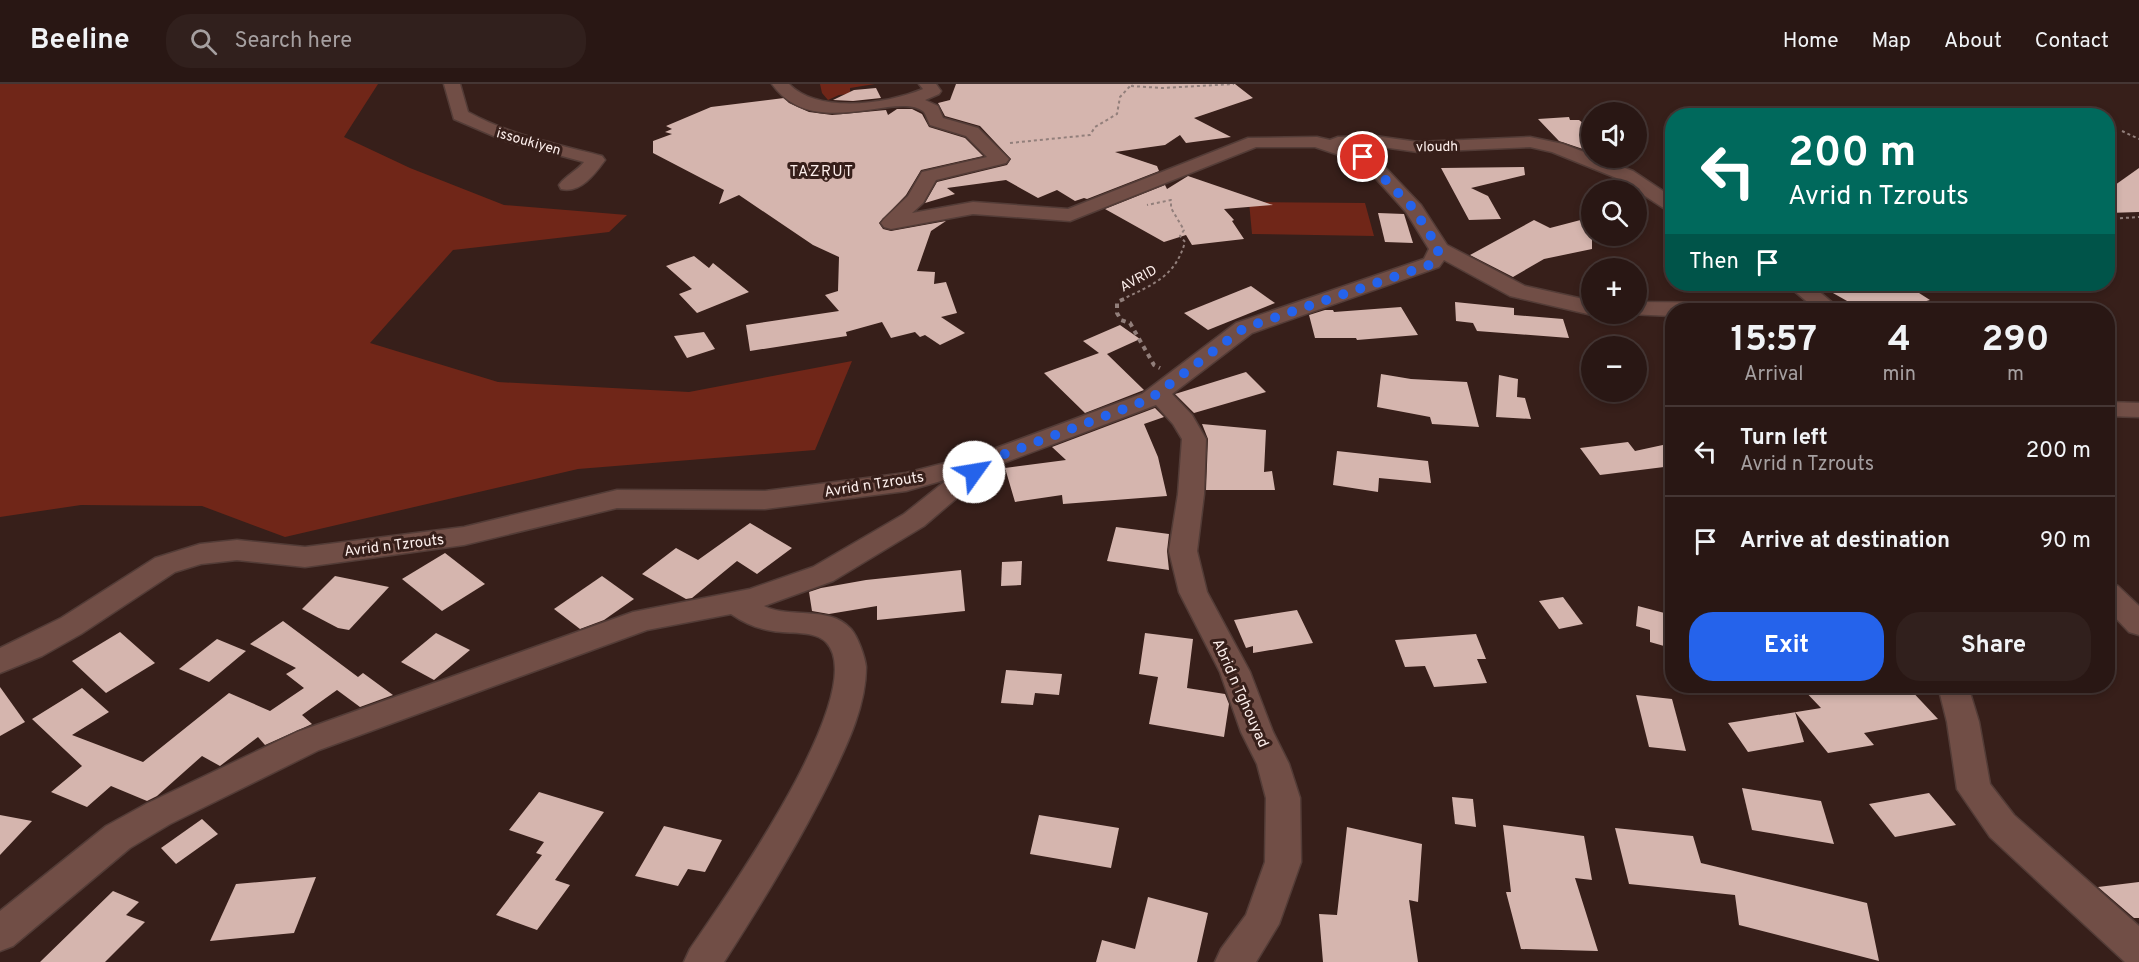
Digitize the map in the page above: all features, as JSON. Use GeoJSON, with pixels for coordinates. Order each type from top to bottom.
{"type":"FeatureCollection","features":[{"type":"Feature","properties":{"kind":"street","name":"issoukiyen"},"geometry":{"type":"LineString","coordinates":[[452,84],[460,115],[474,123],[518,139],[596,160],[582,176],[568,185]]}},
{"type":"Feature","properties":{"kind":"street"},"geometry":{"type":"LineString","coordinates":[[780,84],[794,98],[816,105],[862,107],[911,100],[933,91],[927,84]]}},
{"type":"Feature","properties":{"kind":"street"},"geometry":{"type":"LineString","coordinates":[[911,100],[932,110],[936,121],[972,132],[995,154],[929,176],[916,199],[891,223],[973,208],[1070,215],[1254,142],[1317,142],[1363,157],[1375,166],[1414,209],[1439,249],[1518,291],[1581,305]]}},
{"type":"Feature","properties":{"kind":"street","name":"vloudh"},"geometry":{"type":"LineString","coordinates":[[1317,142],[1375,141],[1418,147],[1530,142],[1557,148],[1626,175],[1665,200]]}},
{"type":"Feature","properties":{"kind":"street","name":"Avrid n Tzrouts"},"geometry":{"type":"LineString","coordinates":[[0,661],[31,648],[71,626],[165,565],[200,554],[237,550],[305,557],[464,536],[618,499],[765,500],[906,482],[989,460],[1150,399],[1244,328],[1432,264],[1439,249]]}},
{"type":"Feature","properties":{"kind":"street"},"geometry":{"type":"LineString","coordinates":[[1806,291],[1821,303]]}},
{"type":"Feature","properties":{"kind":"street"},"geometry":{"type":"LineString","coordinates":[[1647,309],[1665,310]]}},
{"type":"Feature","properties":{"kind":"street","name":"Abrid n Tghouyad"},"geometry":{"type":"LineString","coordinates":[[1166,386],[1194,439],[1191,494],[1183,551],[1193,592],[1235,672],[1257,732],[1273,764],[1282,798],[1283,862],[1261,924],[1234,962]]}},
{"type":"Feature","properties":{"kind":"street"},"geometry":{"type":"LineString","coordinates":[[2115,409],[2139,410]]}},
{"type":"Feature","properties":{"kind":"street"},"geometry":{"type":"LineString","coordinates":[[0,934],[118,837],[158,814],[308,741],[643,620],[753,599],[823,574],[914,520],[989,460]]}},
{"type":"Feature","properties":{"kind":"street"},"geometry":{"type":"LineString","coordinates":[[2115,600],[2139,624]]}},
{"type":"Feature","properties":{"kind":"street"},"geometry":{"type":"LineString","coordinates":[[703,962],[787,830],[814,780],[843,710],[850,675],[849,657],[843,640],[832,630],[805,623],[764,618],[736,602]]}},
{"type":"Feature","properties":{"kind":"street"},"geometry":{"type":"LineString","coordinates":[[1955,693],[1963,722],[1974,789],[2002,826],[2139,950]]}},
{"type":"Feature","properties":{"kind":"path"},"geometry":{"type":"LineString","coordinates":[[995,154],[1016,142],[1090,135],[1095,127],[1117,114],[1115,103],[1123,90],[1131,85],[1162,88],[1234,84]]}},
{"type":"Feature","properties":{"kind":"path"},"geometry":{"type":"LineString","coordinates":[[2122,131],[2139,139]]}},
{"type":"Feature","properties":{"kind":"path","name":"AVRID"},"geometry":{"type":"LineString","coordinates":[[1142,187],[1143,192],[1138,204],[1171,200],[1172,211],[1183,223],[1184,230],[1180,236],[1185,242],[1182,258],[1176,267],[1161,280],[1117,302],[1117,313],[1121,320],[1130,323],[1166,386]]}},
{"type":"Feature","properties":{"kind":"path"},"geometry":{"type":"LineString","coordinates":[[2115,219],[2139,217]]}},
{"type":"Feature","properties":{"kind":"shaded area"},"geometry":{"type":"Polygon","coordinates":[[[0,84],[378,84],[344,137],[410,168],[504,205],[627,215],[609,232],[453,250],[370,343],[498,382],[689,392],[852,361],[815,450],[578,469],[285,537],[202,506],[81,505],[0,517],[0,84]]]}},
{"type":"Feature","properties":{"kind":"shaded area"},"geometry":{"type":"Polygon","coordinates":[[[820,84],[875,84],[850,88],[850,94],[839,95],[828,100],[822,93],[820,84]]]}},
{"type":"Feature","properties":{"kind":"shaded area"},"geometry":{"type":"Polygon","coordinates":[[[1249,202],[1365,203],[1374,236],[1252,234],[1249,202]]]}},
{"type":"Feature","properties":{"kind":"building"},"geometry":{"type":"Polygon","coordinates":[[[956,84],[1235,84],[1253,98],[1194,118],[1231,137],[1186,143],[1180,135],[1165,145],[1115,152],[1157,166],[1159,171],[1087,199],[1075,201],[1057,190],[1038,198],[1006,180],[947,188],[955,194],[925,203],[937,182],[1007,165],[1011,159],[980,126],[945,116],[938,103],[950,100],[956,84]]]}},
{"type":"Feature","properties":{"kind":"building"},"geometry":{"type":"Polygon","coordinates":[[[876,88],[881,98],[853,101],[833,100],[854,90],[876,88]]]}},
{"type":"Feature","properties":{"kind":"building"},"geometry":{"type":"Polygon","coordinates":[[[784,98],[789,103],[809,112],[832,115],[886,110],[888,115],[897,109],[912,109],[922,114],[929,127],[965,138],[983,156],[921,170],[906,195],[879,223],[883,229],[891,231],[946,221],[931,231],[917,271],[935,272],[934,284],[946,282],[957,313],[941,317],[965,333],[940,345],[925,335],[920,337],[915,332],[891,338],[882,322],[846,332],[847,336],[750,351],[746,325],[839,311],[825,295],[838,291],[839,257],[813,245],[739,195],[719,204],[724,190],[653,153],[653,141],[672,134],[665,132],[672,129],[666,126],[711,107],[784,98]]]}},
{"type":"Feature","properties":{"kind":"building"},"geometry":{"type":"Polygon","coordinates":[[[1569,117],[1570,120],[1579,120],[1581,122],[1581,148],[1559,141],[1538,119],[1569,117]]]}},
{"type":"Feature","properties":{"kind":"building"},"geometry":{"type":"Polygon","coordinates":[[[1524,167],[1525,175],[1471,188],[1488,196],[1501,219],[1469,220],[1441,168],[1524,167]]]}},
{"type":"Feature","properties":{"kind":"building"},"geometry":{"type":"Polygon","coordinates":[[[2139,168],[2139,212],[2115,213],[2115,185],[2139,168]]]}},
{"type":"Feature","properties":{"kind":"building"},"geometry":{"type":"Polygon","coordinates":[[[1188,176],[1273,205],[1224,209],[1234,220],[1232,221],[1244,239],[1192,245],[1186,235],[1164,242],[1105,209],[1165,185],[1167,189],[1188,176]]]}},
{"type":"Feature","properties":{"kind":"building"},"geometry":{"type":"Polygon","coordinates":[[[1378,213],[1404,214],[1413,243],[1385,242],[1378,213]]]}},
{"type":"Feature","properties":{"kind":"building"},"geometry":{"type":"Polygon","coordinates":[[[1534,220],[1550,228],[1581,220],[1581,246],[1592,246],[1592,249],[1544,259],[1513,277],[1470,255],[1534,220]]]}},
{"type":"Feature","properties":{"kind":"building"},"geometry":{"type":"Polygon","coordinates":[[[694,256],[709,268],[713,263],[749,292],[697,313],[679,294],[692,289],[666,266],[694,256]]]}},
{"type":"Feature","properties":{"kind":"building"},"geometry":{"type":"Polygon","coordinates":[[[1251,286],[1275,303],[1208,330],[1184,313],[1251,286]]]}},
{"type":"Feature","properties":{"kind":"building"},"geometry":{"type":"Polygon","coordinates":[[[1829,291],[1916,291],[1930,300],[1923,302],[1925,303],[1851,303],[1829,291]]]}},
{"type":"Feature","properties":{"kind":"building"},"geometry":{"type":"Polygon","coordinates":[[[1455,302],[1514,308],[1514,315],[1563,319],[1569,338],[1477,331],[1473,323],[1456,321],[1455,302]]]}},
{"type":"Feature","properties":{"kind":"building"},"geometry":{"type":"Polygon","coordinates":[[[1401,307],[1418,335],[1357,340],[1356,338],[1315,338],[1309,315],[1325,310],[1334,312],[1401,307]]]}},
{"type":"Feature","properties":{"kind":"building"},"geometry":{"type":"Polygon","coordinates":[[[1120,325],[1140,339],[1107,354],[1144,390],[1085,413],[1044,373],[1099,353],[1083,341],[1120,325]]]}},
{"type":"Feature","properties":{"kind":"building"},"geometry":{"type":"Polygon","coordinates":[[[704,332],[715,349],[687,358],[674,336],[704,332]]]}},
{"type":"Feature","properties":{"kind":"building"},"geometry":{"type":"Polygon","coordinates":[[[1246,372],[1266,392],[1194,413],[1175,394],[1246,372]]]}},
{"type":"Feature","properties":{"kind":"building"},"geometry":{"type":"Polygon","coordinates":[[[1381,374],[1411,379],[1467,382],[1479,427],[1432,424],[1430,417],[1377,407],[1381,374]]]}},
{"type":"Feature","properties":{"kind":"building"},"geometry":{"type":"Polygon","coordinates":[[[1499,375],[1518,379],[1517,397],[1525,398],[1531,419],[1496,417],[1499,375]]]}},
{"type":"Feature","properties":{"kind":"building"},"geometry":{"type":"Polygon","coordinates":[[[1155,408],[1164,417],[1144,424],[1158,457],[1167,496],[1063,504],[1062,495],[1015,502],[1005,468],[1066,460],[1052,447],[1155,408]]]}},
{"type":"Feature","properties":{"kind":"building"},"geometry":{"type":"Polygon","coordinates":[[[1202,424],[1266,430],[1264,472],[1272,471],[1275,490],[1206,490],[1208,439],[1202,424]]]}},
{"type":"Feature","properties":{"kind":"building"},"geometry":{"type":"Polygon","coordinates":[[[1628,442],[1635,451],[1665,445],[1665,467],[1600,475],[1580,448],[1628,442]]]}},
{"type":"Feature","properties":{"kind":"building"},"geometry":{"type":"Polygon","coordinates":[[[1337,451],[1428,461],[1431,483],[1379,478],[1378,492],[1333,485],[1337,451]]]}},
{"type":"Feature","properties":{"kind":"building"},"geometry":{"type":"Polygon","coordinates":[[[750,523],[792,548],[757,574],[737,561],[692,598],[686,599],[642,574],[676,548],[698,560],[750,523]]]}},
{"type":"Feature","properties":{"kind":"building"},"geometry":{"type":"Polygon","coordinates":[[[1116,527],[1169,534],[1167,551],[1169,570],[1107,561],[1116,527]]]}},
{"type":"Feature","properties":{"kind":"building"},"geometry":{"type":"Polygon","coordinates":[[[445,553],[485,584],[442,611],[402,579],[445,553]]]}},
{"type":"Feature","properties":{"kind":"building"},"geometry":{"type":"Polygon","coordinates":[[[1022,561],[1021,585],[1001,586],[1002,562],[1022,561]]]}},
{"type":"Feature","properties":{"kind":"building"},"geometry":{"type":"Polygon","coordinates":[[[961,570],[965,611],[877,620],[877,606],[829,614],[812,611],[809,592],[821,588],[866,580],[961,570]]]}},
{"type":"Feature","properties":{"kind":"building"},"geometry":{"type":"Polygon","coordinates":[[[335,576],[389,587],[349,630],[338,628],[302,609],[335,576]]]}},
{"type":"Feature","properties":{"kind":"building"},"geometry":{"type":"Polygon","coordinates":[[[602,576],[634,599],[604,620],[580,629],[554,609],[602,576]]]}},
{"type":"Feature","properties":{"kind":"building"},"geometry":{"type":"Polygon","coordinates":[[[1563,597],[1583,624],[1559,629],[1539,601],[1563,597]]]}},
{"type":"Feature","properties":{"kind":"building"},"geometry":{"type":"Polygon","coordinates":[[[1638,606],[1665,613],[1665,646],[1650,642],[1650,630],[1636,626],[1638,606]]]}},
{"type":"Feature","properties":{"kind":"building"},"geometry":{"type":"Polygon","coordinates":[[[1297,610],[1313,643],[1253,653],[1253,646],[1246,648],[1234,620],[1297,610]]]}},
{"type":"Feature","properties":{"kind":"building"},"geometry":{"type":"Polygon","coordinates":[[[283,621],[358,677],[363,673],[393,695],[360,707],[337,690],[302,715],[312,724],[265,745],[258,737],[220,766],[202,756],[157,796],[147,801],[111,786],[87,807],[51,792],[82,766],[32,719],[82,688],[109,712],[72,735],[143,762],[229,693],[270,711],[304,688],[286,674],[296,668],[250,644],[283,621]]]}},
{"type":"Feature","properties":{"kind":"building"},"geometry":{"type":"Polygon","coordinates":[[[120,632],[155,663],[106,693],[72,661],[120,632]]]}},
{"type":"Feature","properties":{"kind":"building"},"geometry":{"type":"Polygon","coordinates":[[[436,633],[470,650],[434,680],[401,662],[436,633]]]}},
{"type":"Feature","properties":{"kind":"building"},"geometry":{"type":"Polygon","coordinates":[[[1145,633],[1193,639],[1187,688],[1225,694],[1229,704],[1224,737],[1149,724],[1158,677],[1139,674],[1145,633]]]}},
{"type":"Feature","properties":{"kind":"building"},"geometry":{"type":"Polygon","coordinates":[[[1476,634],[1486,659],[1477,659],[1487,683],[1434,687],[1425,666],[1405,667],[1395,640],[1476,634]]]}},
{"type":"Feature","properties":{"kind":"building"},"geometry":{"type":"Polygon","coordinates":[[[217,639],[246,651],[209,682],[179,669],[217,639]]]}},
{"type":"Feature","properties":{"kind":"building"},"geometry":{"type":"Polygon","coordinates":[[[1006,670],[1062,674],[1059,695],[1035,693],[1033,705],[1001,703],[1006,670]]]}},
{"type":"Feature","properties":{"kind":"building"},"geometry":{"type":"Polygon","coordinates":[[[0,687],[25,722],[0,736],[0,687]]]}},
{"type":"Feature","properties":{"kind":"building"},"geometry":{"type":"Polygon","coordinates":[[[1807,693],[1914,693],[1938,719],[1864,733],[1874,745],[1828,753],[1795,712],[1821,708],[1807,693]]]}},
{"type":"Feature","properties":{"kind":"building"},"geometry":{"type":"Polygon","coordinates":[[[1636,695],[1672,699],[1686,751],[1649,747],[1636,695]]]}},
{"type":"Feature","properties":{"kind":"building"},"geometry":{"type":"Polygon","coordinates":[[[1795,712],[1804,742],[1748,752],[1728,723],[1795,712]]]}},
{"type":"Feature","properties":{"kind":"building"},"geometry":{"type":"Polygon","coordinates":[[[1742,788],[1821,801],[1834,844],[1752,830],[1742,788]]]}},
{"type":"Feature","properties":{"kind":"building"},"geometry":{"type":"Polygon","coordinates":[[[539,792],[604,812],[555,880],[570,885],[537,930],[496,915],[542,855],[536,853],[544,842],[509,830],[539,792]]]}},
{"type":"Feature","properties":{"kind":"building"},"geometry":{"type":"Polygon","coordinates":[[[1929,793],[1956,825],[1895,837],[1869,804],[1929,793]]]}},
{"type":"Feature","properties":{"kind":"building"},"geometry":{"type":"Polygon","coordinates":[[[1452,797],[1473,799],[1476,827],[1455,824],[1452,797]]]}},
{"type":"Feature","properties":{"kind":"building"},"geometry":{"type":"Polygon","coordinates":[[[0,815],[32,821],[0,855],[0,815]]]}},
{"type":"Feature","properties":{"kind":"building"},"geometry":{"type":"Polygon","coordinates":[[[1039,815],[1119,828],[1111,868],[1030,854],[1039,815]]]}},
{"type":"Feature","properties":{"kind":"building"},"geometry":{"type":"Polygon","coordinates":[[[202,819],[218,834],[176,864],[161,848],[202,819]]]}},
{"type":"Feature","properties":{"kind":"building"},"geometry":{"type":"Polygon","coordinates":[[[1503,825],[1584,836],[1592,880],[1575,878],[1598,951],[1521,949],[1506,892],[1511,892],[1503,825]]]}},
{"type":"Feature","properties":{"kind":"building"},"geometry":{"type":"Polygon","coordinates":[[[664,826],[722,840],[705,872],[688,869],[678,886],[635,876],[664,826]]]}},
{"type":"Feature","properties":{"kind":"building"},"geometry":{"type":"Polygon","coordinates":[[[1347,827],[1422,844],[1418,902],[1409,900],[1418,962],[1323,962],[1319,914],[1337,915],[1347,827]]]}},
{"type":"Feature","properties":{"kind":"building"},"geometry":{"type":"Polygon","coordinates":[[[1615,828],[1693,836],[1701,863],[1867,903],[1879,961],[1739,925],[1735,895],[1629,884],[1615,828]]]}},
{"type":"Feature","properties":{"kind":"building"},"geometry":{"type":"Polygon","coordinates":[[[316,877],[294,933],[210,941],[236,884],[316,877]]]}},
{"type":"Feature","properties":{"kind":"building"},"geometry":{"type":"Polygon","coordinates":[[[2139,882],[2139,918],[2134,918],[2098,887],[2139,882]]]}},
{"type":"Feature","properties":{"kind":"building"},"geometry":{"type":"Polygon","coordinates":[[[113,891],[139,902],[126,915],[145,922],[105,962],[40,962],[113,891]]]}},
{"type":"Feature","properties":{"kind":"building"},"geometry":{"type":"Polygon","coordinates":[[[1148,897],[1208,913],[1197,962],[1096,962],[1102,940],[1135,949],[1148,897]]]}},
{"type":"Feature","properties":{"kind":"district","name":"TAZṚUT"},"geometry":{"type":"Point","coordinates":[822,171]}},
{"type":"Feature","properties":{"kind":"route"},"geometry":{"type":"LineString","coordinates":[[974,472],[989,460],[1150,399],[1244,328],[1432,264],[1439,249],[1414,209],[1375,166],[1363,157]]}}]}
